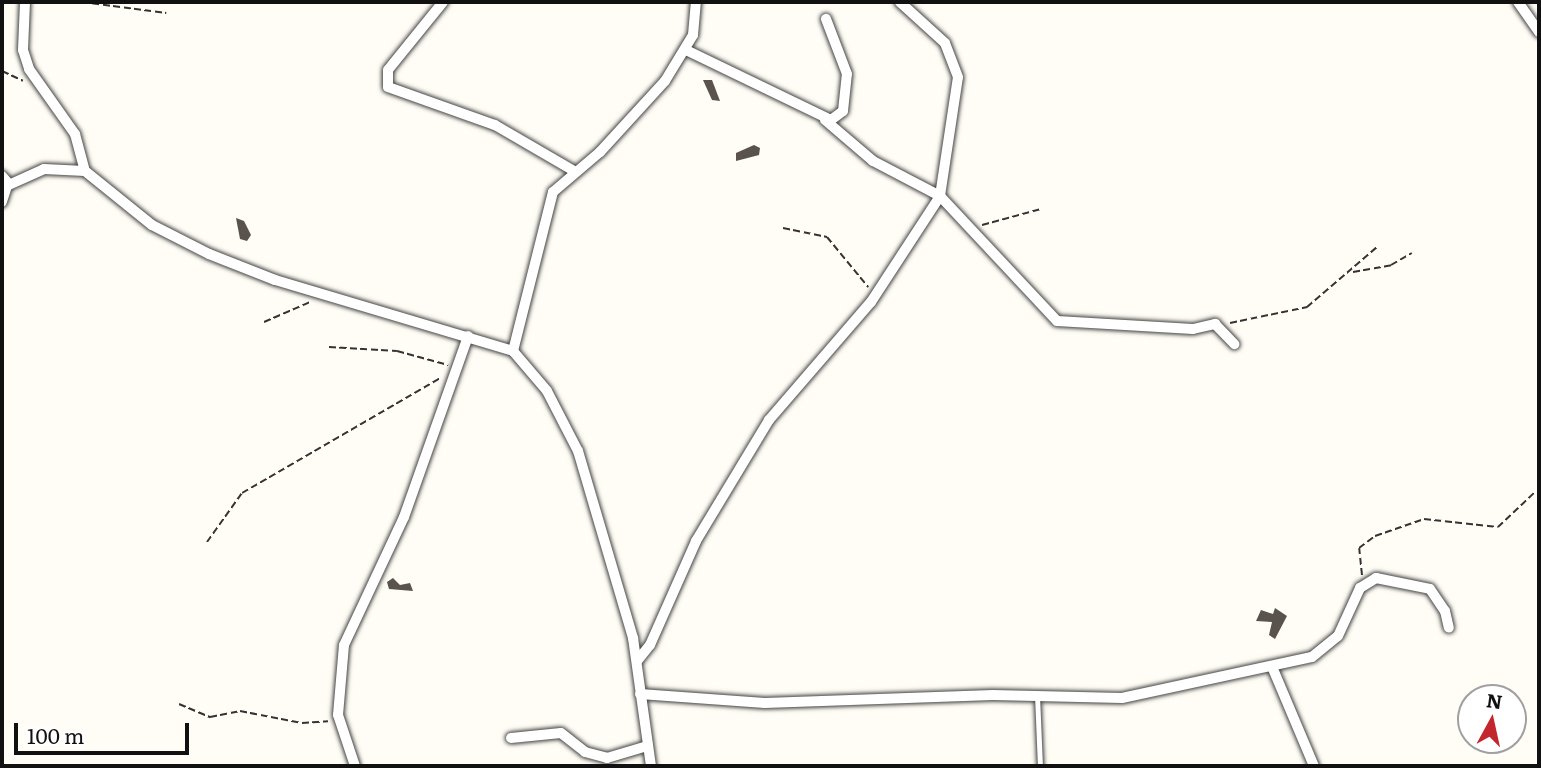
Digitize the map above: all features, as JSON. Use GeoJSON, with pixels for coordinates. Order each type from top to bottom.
{"type":"FeatureCollection","features":[{"type":"Feature","properties":{"kind":"street"},"geometry":{"type":"LineString","coordinates":[[25,2],[25,58],[43,91],[75,134],[85,171]]}},
{"type":"Feature","properties":{"kind":"street"},"geometry":{"type":"LineString","coordinates":[[443,2],[388,70],[388,88],[516,134],[574,171]]}},
{"type":"Feature","properties":{"kind":"street"},"geometry":{"type":"LineString","coordinates":[[513,351],[553,192],[623,128],[686,50],[696,2]]}},
{"type":"Feature","properties":{"kind":"street"},"geometry":{"type":"LineString","coordinates":[[637,661],[653,639],[696,541],[769,420],[875,296],[940,195],[954,121],[957,70],[937,33],[900,2]]}},
{"type":"Feature","properties":{"kind":"street"},"geometry":{"type":"LineString","coordinates":[[1518,2],[1539,32]]}},
{"type":"Feature","properties":{"kind":"street"},"geometry":{"type":"LineString","coordinates":[[825,120],[843,111],[847,74],[826,19]]}},
{"type":"Feature","properties":{"kind":"street"},"geometry":{"type":"LineString","coordinates":[[686,50],[825,120],[873,161],[940,195],[1057,321],[1193,329],[1215,324],[1234,344]]}},
{"type":"Feature","properties":{"kind":"street"},"geometry":{"type":"LineString","coordinates":[[2,202],[4,182],[44,170],[85,171],[181,241],[318,294],[513,351],[547,391],[578,451],[637,661],[651,766]]}},
{"type":"Feature","properties":{"kind":"street"},"geometry":{"type":"LineString","coordinates":[[355,766],[338,715],[344,645],[404,517],[468,336]]}},
{"type":"Feature","properties":{"kind":"street"},"geometry":{"type":"LineString","coordinates":[[640,694],[765,703],[1037,695],[1122,698],[1273,669],[1327,647],[1349,618],[1363,583],[1376,578],[1430,589],[1446,611],[1448,628]]}},
{"type":"Feature","properties":{"kind":"street"},"geometry":{"type":"LineString","coordinates":[[1273,669],[1314,766]]}},
{"type":"Feature","properties":{"kind":"street"},"geometry":{"type":"LineString","coordinates":[[511,738],[561,733],[586,752],[607,758],[647,746]]}},
{"type":"Feature","properties":{"kind":"lane"},"geometry":{"type":"LineString","coordinates":[[1037,695],[1040,766]]}},
{"type":"Feature","properties":{"kind":"path"},"geometry":{"type":"LineString","coordinates":[[82,2],[166,13]]}},
{"type":"Feature","properties":{"kind":"path"},"geometry":{"type":"LineString","coordinates":[[2,71],[43,91]]}},
{"type":"Feature","properties":{"kind":"path"},"geometry":{"type":"LineString","coordinates":[[967,225],[1041,209]]}},
{"type":"Feature","properties":{"kind":"path"},"geometry":{"type":"LineString","coordinates":[[783,228],[827,237],[875,296]]}},
{"type":"Feature","properties":{"kind":"path"},"geometry":{"type":"LineString","coordinates":[[1215,324],[1253,322],[1307,307],[1352,272],[1377,247]]}},
{"type":"Feature","properties":{"kind":"path"},"geometry":{"type":"LineString","coordinates":[[1352,272],[1391,265],[1412,253]]}},
{"type":"Feature","properties":{"kind":"path"},"geometry":{"type":"LineString","coordinates":[[264,322],[307,306],[318,294]]}},
{"type":"Feature","properties":{"kind":"path"},"geometry":{"type":"LineString","coordinates":[[329,347],[397,351],[456,367]]}},
{"type":"Feature","properties":{"kind":"path"},"geometry":{"type":"LineString","coordinates":[[207,542],[242,493],[390,411],[456,367]]}},
{"type":"Feature","properties":{"kind":"path"},"geometry":{"type":"LineString","coordinates":[[1363,583],[1359,548],[1375,536],[1424,519],[1497,527],[1534,493]]}},
{"type":"Feature","properties":{"kind":"path"},"geometry":{"type":"LineString","coordinates":[[178,704],[211,717],[250,712],[323,723],[338,715]]}},
{"type":"Feature","properties":{"kind":"building"},"geometry":{"type":"Polygon","coordinates":[[[703,80],[712,80],[720,101],[712,100],[703,80]]]}},
{"type":"Feature","properties":{"kind":"building"},"geometry":{"type":"Polygon","coordinates":[[[754,145],[760,148],[759,155],[736,161],[736,153],[754,145]]]}},
{"type":"Feature","properties":{"kind":"building"},"geometry":{"type":"Polygon","coordinates":[[[236,218],[244,221],[251,235],[247,241],[240,239],[236,218]]]}},
{"type":"Feature","properties":{"kind":"building"},"geometry":{"type":"Polygon","coordinates":[[[393,578],[400,585],[410,583],[413,591],[389,589],[387,582],[393,578]]]}},
{"type":"Feature","properties":{"kind":"building"},"geometry":{"type":"Polygon","coordinates":[[[1275,608],[1287,616],[1275,639],[1269,635],[1272,622],[1256,621],[1261,610],[1273,614],[1275,608]]]}}]}
